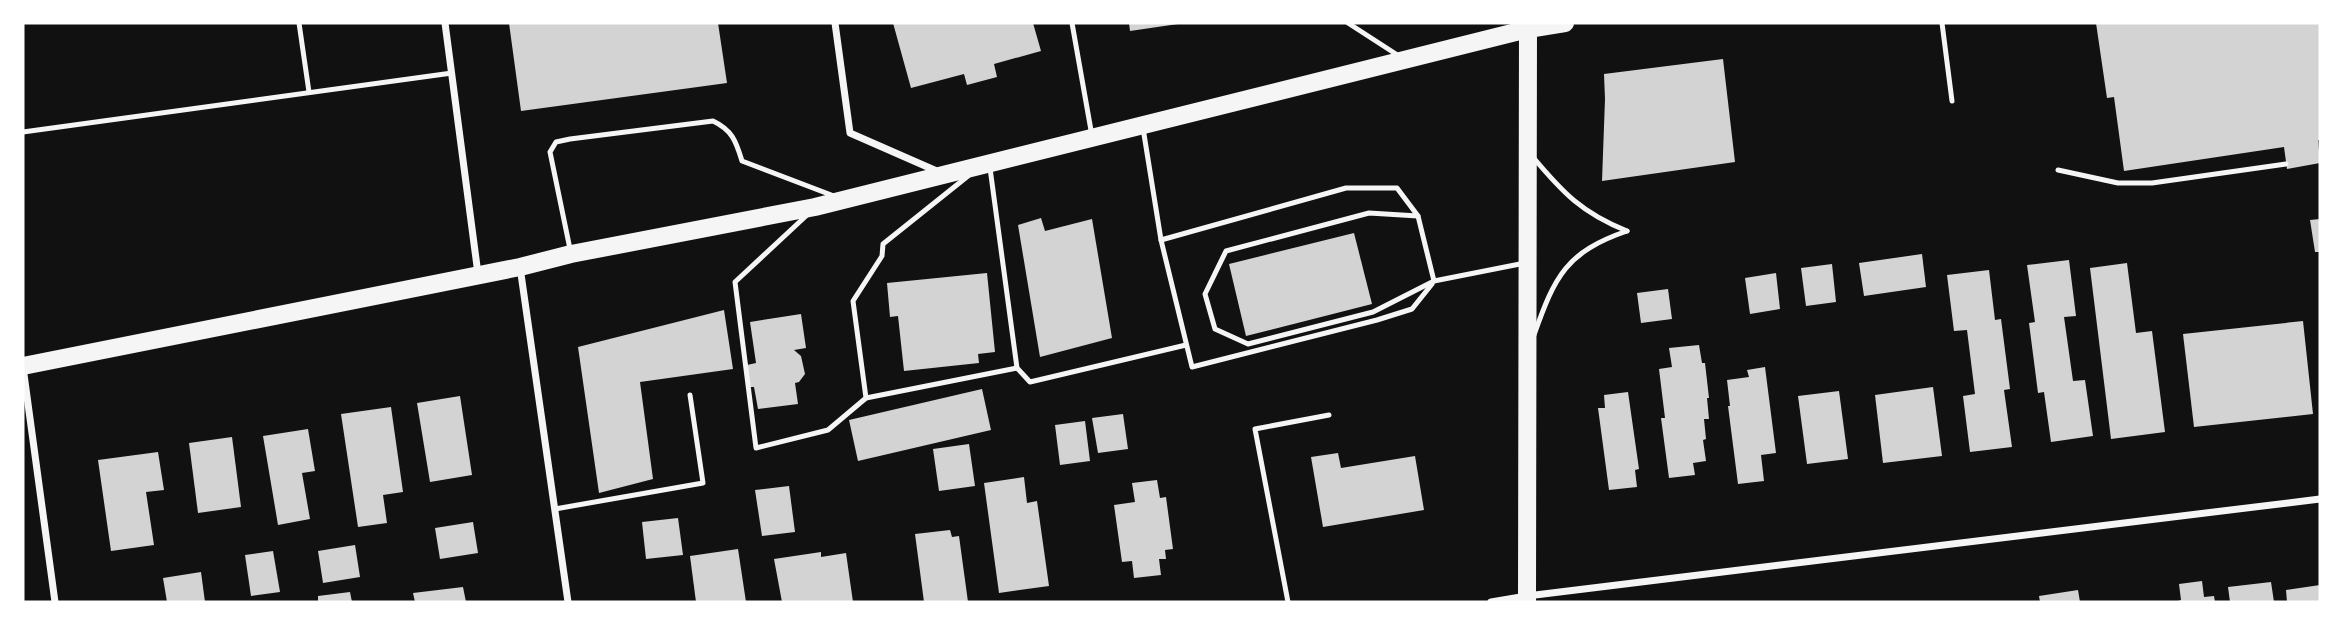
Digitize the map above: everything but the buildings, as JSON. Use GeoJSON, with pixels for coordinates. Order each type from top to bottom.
{"type":"FeatureCollection","features":[{"type":"Feature","properties":{"kind":"main road"},"geometry":{"type":"LineString","coordinates":[[23,366],[815,207],[1093,139],[1528,26],[1565,23]]}},
{"type":"Feature","properties":{"kind":"main road"},"geometry":{"type":"LineString","coordinates":[[1527,599],[1528,26]]}},
{"type":"Feature","properties":{"kind":"street"},"geometry":{"type":"LineString","coordinates":[[445,23],[478,275]]}},
{"type":"Feature","properties":{"kind":"street"},"geometry":{"type":"LineString","coordinates":[[835,23],[850,133],[946,174]]}},
{"type":"Feature","properties":{"kind":"street"},"geometry":{"type":"LineString","coordinates":[[520,267],[568,602]]}},
{"type":"Feature","properties":{"kind":"street"},"geometry":{"type":"LineString","coordinates":[[23,366],[55,602]]}},
{"type":"Feature","properties":{"kind":"street"},"geometry":{"type":"LineString","coordinates":[[1491,602],[2320,499]]}},
{"type":"Feature","properties":{"kind":"lane"},"geometry":{"type":"LineString","coordinates":[[299,23],[309,92]]}},
{"type":"Feature","properties":{"kind":"lane"},"geometry":{"type":"LineString","coordinates":[[1072,23],[1093,139]]}},
{"type":"Feature","properties":{"kind":"lane"},"geometry":{"type":"LineString","coordinates":[[1348,23],[1404,60]]}},
{"type":"Feature","properties":{"kind":"lane"},"geometry":{"type":"LineString","coordinates":[[1942,23],[1952,101]]}},
{"type":"Feature","properties":{"kind":"lane"},"geometry":{"type":"LineString","coordinates":[[23,132],[452,73]]}},
{"type":"Feature","properties":{"kind":"lane"},"geometry":{"type":"LineString","coordinates":[[571,254],[550,152],[556,142],[570,139],[713,121],[727,127],[738,146],[742,161],[844,200]]}},
{"type":"Feature","properties":{"kind":"lane"},"geometry":{"type":"LineString","coordinates":[[1143,126],[1161,240],[1192,367],[1412,309],[1434,281]]}},
{"type":"Feature","properties":{"kind":"lane"},"geometry":{"type":"LineString","coordinates":[[1527,358],[1545,303],[1573,259],[1589,246],[1627,231],[1587,212],[1557,187],[1528,151]]}},
{"type":"Feature","properties":{"kind":"lane"},"geometry":{"type":"LineString","coordinates":[[2058,170],[2118,183],[2152,183],[2286,164]]}},
{"type":"Feature","properties":{"kind":"lane"},"geometry":{"type":"LineString","coordinates":[[866,398],[853,301],[882,256],[883,244],[984,166],[1017,368],[1030,382],[1186,345]]}},
{"type":"Feature","properties":{"kind":"lane"},"geometry":{"type":"LineString","coordinates":[[1161,240],[1346,188],[1397,188],[1418,216],[1434,281]]}},
{"type":"Feature","properties":{"kind":"lane"},"geometry":{"type":"LineString","coordinates":[[815,207],[735,282],[756,448],[828,430],[866,398],[1017,368]]}},
{"type":"Feature","properties":{"kind":"lane"},"geometry":{"type":"LineString","coordinates":[[1418,216],[1369,213],[1226,251],[1205,294],[1215,329],[1248,344],[1373,312],[1434,281],[1528,262]]}},
{"type":"Feature","properties":{"kind":"lane"},"geometry":{"type":"LineString","coordinates":[[555,509],[703,483],[690,395]]}},
{"type":"Feature","properties":{"kind":"lane"},"geometry":{"type":"LineString","coordinates":[[1288,602],[1255,429],[1329,415]]}}]}
